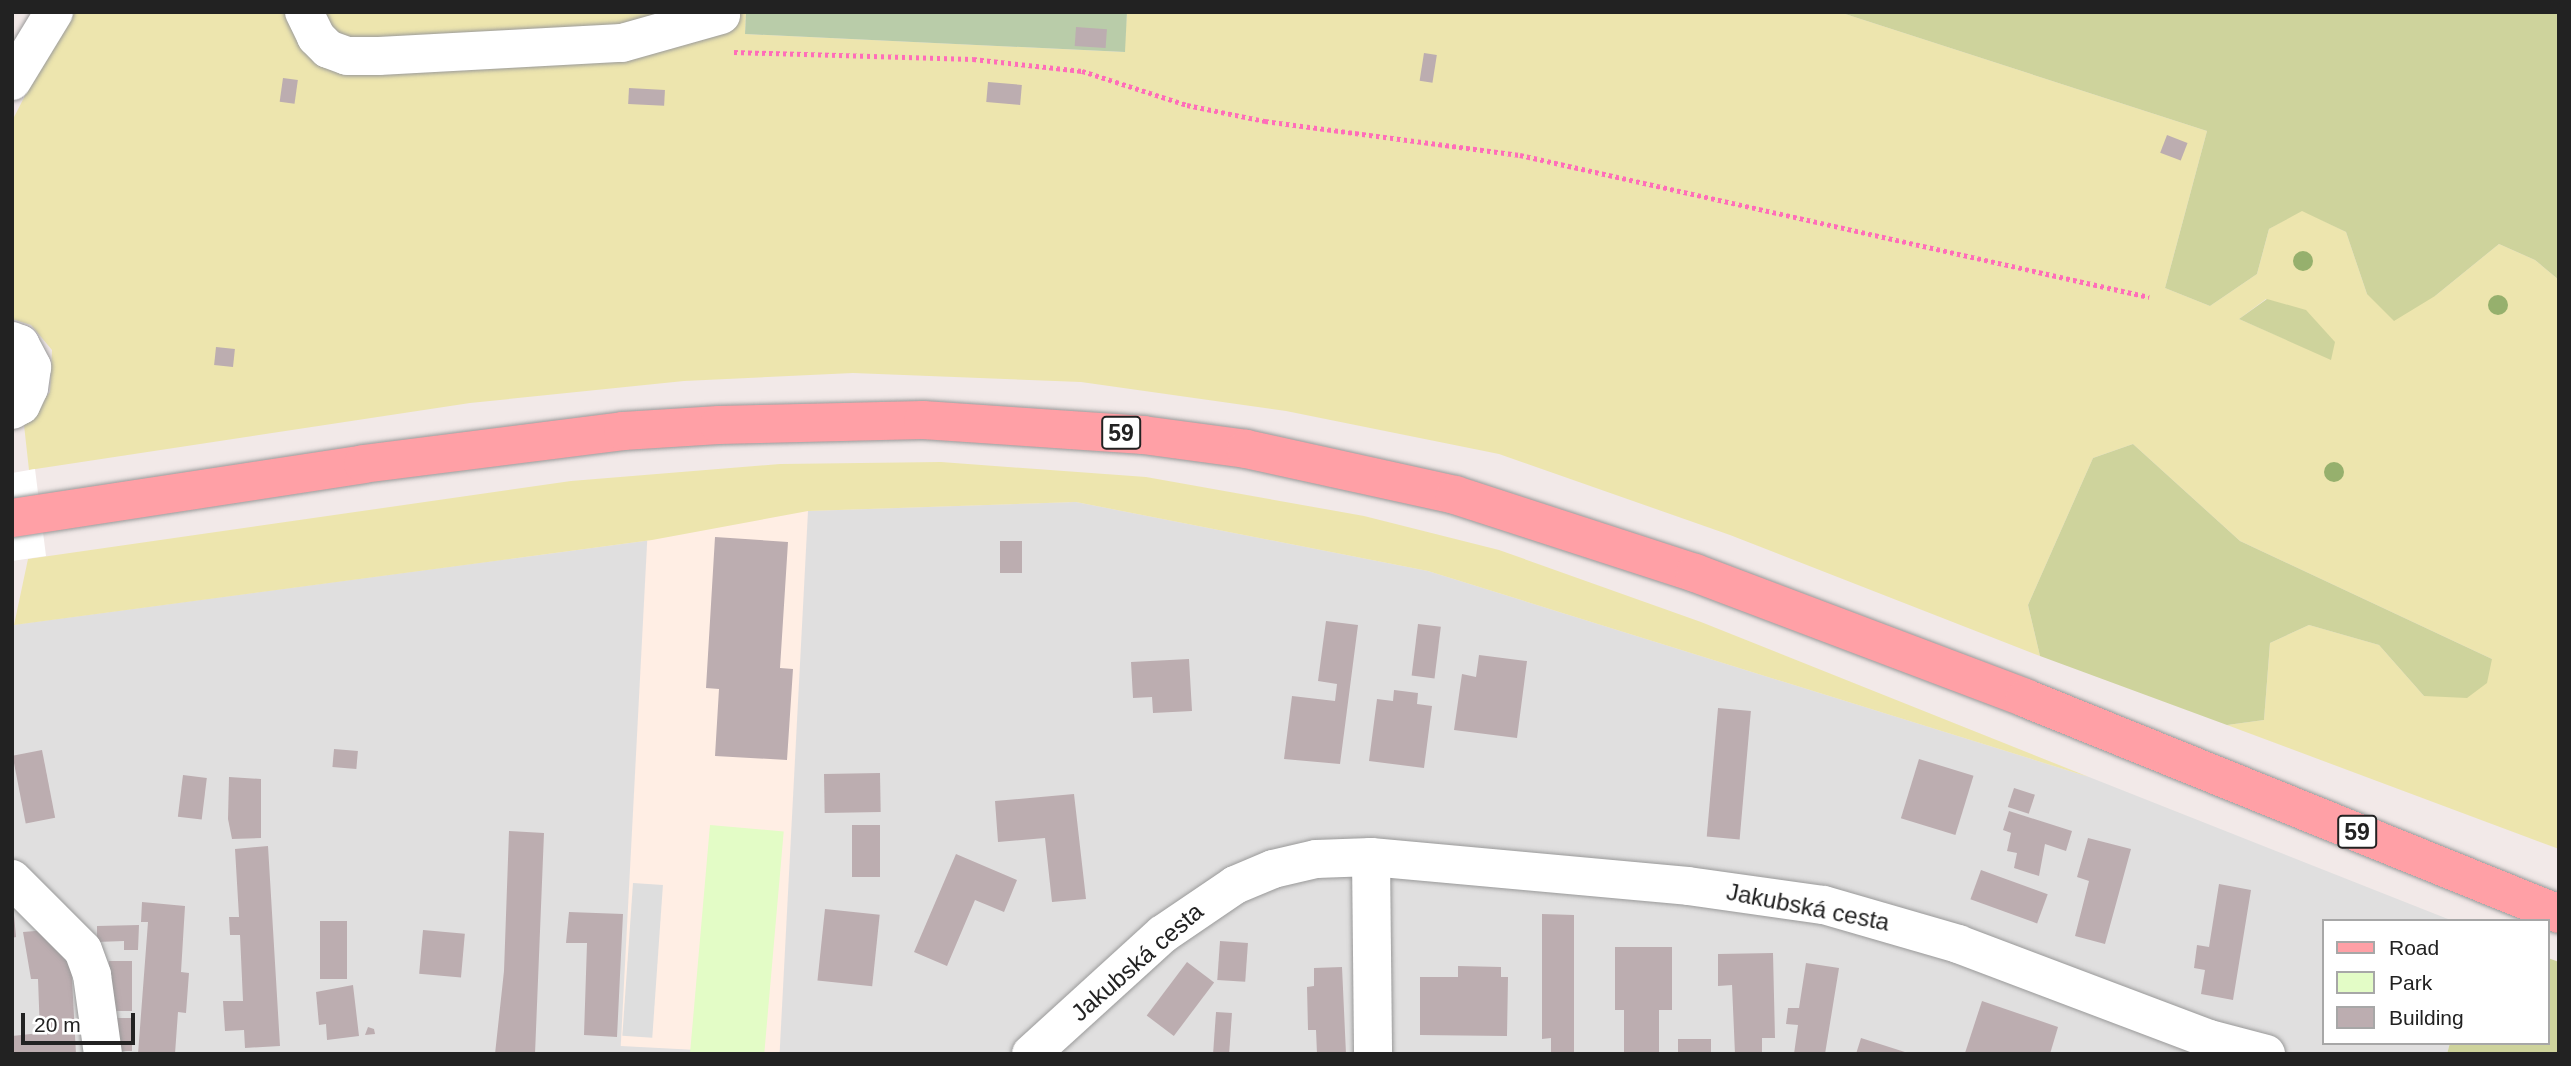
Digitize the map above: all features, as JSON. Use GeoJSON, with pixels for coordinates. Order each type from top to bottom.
{"type":"FeatureCollection","features":[{"type":"Feature","properties":{"kind":"main road","name":"59"},"geometry":{"type":"LineString","coordinates":[[27,515],[377,462],[623,431],[719,425],[923,420],[1130,434],[1246,449],[1455,495],[1695,573],[2025,698],[2559,915]]}},
{"type":"Feature","properties":{"kind":"street"},"geometry":{"type":"LineString","coordinates":[[12,81],[54,12]]}},
{"type":"Feature","properties":{"kind":"street"},"geometry":{"type":"LineString","coordinates":[[304,12],[316,37],[328,49],[346,56],[622,43],[722,15]]}},
{"type":"Feature","properties":{"kind":"street"},"geometry":{"type":"LineString","coordinates":[[12,341],[20,344],[32,367],[29,388],[21,405],[12,410]]}},
{"type":"Feature","properties":{"kind":"street"},"geometry":{"type":"LineString","coordinates":[[1371,857],[1373,1054]]}},
{"type":"Feature","properties":{"kind":"street","name":"Jakubská cesta"},"geometry":{"type":"LineString","coordinates":[[1031,1054],[1163,934],[1235,885],[1273,869],[1316,859],[1371,857],[1688,886],[1824,905],[1958,944],[2209,1039],[2266,1054]]}},
{"type":"Feature","properties":{"kind":"street"},"geometry":{"type":"LineString","coordinates":[[12,879],[83,950],[92,975],[103,1054]]}},
{"type":"Feature","properties":{"kind":"path"},"geometry":{"type":"LineString","coordinates":[[730,52],[973,59],[1082,71],[1187,105],[1265,121],[1520,155],[2149,297]]}},
{"type":"Feature","properties":{"kind":"shaded area"},"geometry":{"type":"Polygon","coordinates":[[[68,12],[746,12],[745,34],[1124,52],[1127,12],[1839,12],[2207,131],[2165,288],[2210,306],[2257,274],[2269,229],[2302,210],[2346,232],[2367,294],[2435,296],[2499,244],[2535,260],[2559,280],[2559,849],[2227,725],[2264,720],[2270,643],[2309,625],[2379,645],[2424,696],[2492,659],[2240,541],[2133,444],[2093,458],[2028,605],[2040,656],[1730,535],[1499,454],[1286,411],[1081,382],[853,373],[684,381],[470,403],[29,470],[24,425],[50,392],[52,350],[31,325],[12,319],[12,121],[68,12]],[[2266,299],[2239,319],[2331,359],[2266,299]]]}},
{"type":"Feature","properties":{"kind":"shaded area"},"geometry":{"type":"Polygon","coordinates":[[[941,462],[1146,477],[1364,516],[1499,550],[1701,622],[2089,777],[1428,571],[1076,502],[808,511],[652,540],[14,625],[28,559],[571,481],[780,464],[941,462]]]}},
{"type":"Feature","properties":{"kind":"shaded area"},"geometry":{"type":"Polygon","coordinates":[[[1076,502],[1428,571],[2089,777],[2448,919],[2322,919],[2322,1045],[2449,1045],[2447,1054],[12,1054],[12,625],[652,540],[808,511],[1076,502]]]}},
{"type":"Feature","properties":{"kind":"shaded area"},"geometry":{"type":"Polygon","coordinates":[[[649,503],[808,511],[780,1054],[621,1046],[649,503]]]}},
{"type":"Feature","properties":{"kind":"shaded area"},"geometry":{"type":"Polygon","coordinates":[[[633,883],[663,885],[652,1038],[622,1036],[633,883]]]}},
{"type":"Feature","properties":{"kind":"green space"},"geometry":{"type":"Polygon","coordinates":[[[746,12],[1127,12],[1125,52],[745,34],[746,12]]]}},
{"type":"Feature","properties":{"kind":"green space"},"geometry":{"type":"Polygon","coordinates":[[[1839,12],[2559,12],[2559,280],[2535,260],[2499,244],[2435,296],[2394,321],[2367,294],[2346,232],[2302,211],[2269,229],[2257,274],[2210,306],[2165,288],[2207,131],[1839,12]]]}},
{"type":"Feature","properties":{"kind":"green space"},"geometry":{"type":"Polygon","coordinates":[[[2267,299],[2306,310],[2335,342],[2331,360],[2239,319],[2267,299]]]}},
{"type":"Feature","properties":{"kind":"green space"},"geometry":{"type":"Polygon","coordinates":[[[2133,444],[2240,541],[2492,659],[2487,683],[2467,698],[2424,696],[2379,645],[2309,625],[2270,643],[2264,720],[2227,725],[2040,656],[2028,605],[2093,458],[2133,444]]]}},
{"type":"Feature","properties":{"kind":"green space"},"geometry":{"type":"Polygon","coordinates":[[[710,825],[784,831],[764,1054],[690,1054],[710,825]]]}},
{"type":"Feature","properties":{"kind":"green space"},"geometry":{"type":"Polygon","coordinates":[[[2550,959],[2559,962],[2559,1054],[2447,1054],[2449,1045],[2550,1045],[2550,959]]]}},
{"type":"Feature","properties":{"kind":"pier"},"geometry":{"type":"Polygon","coordinates":[[[35,469],[46,556],[12,561],[12,473],[35,469]]]}},
{"type":"Feature","properties":{"kind":"building"},"geometry":{"type":"Polygon","coordinates":[[[1076,27],[1107,29],[1106,48],[1075,46],[1076,27]]]}},
{"type":"Feature","properties":{"kind":"building"},"geometry":{"type":"Polygon","coordinates":[[[1424,53],[1437,55],[1432,83],[1420,81],[1424,53]]]}},
{"type":"Feature","properties":{"kind":"building"},"geometry":{"type":"Polygon","coordinates":[[[283,78],[298,80],[295,104],[280,102],[283,78]]]}},
{"type":"Feature","properties":{"kind":"building"},"geometry":{"type":"Polygon","coordinates":[[[988,82],[1022,85],[1020,105],[986,102],[988,82]]]}},
{"type":"Feature","properties":{"kind":"building"},"geometry":{"type":"Polygon","coordinates":[[[629,88],[665,90],[664,106],[628,104],[629,88]]]}},
{"type":"Feature","properties":{"kind":"building"},"geometry":{"type":"Polygon","coordinates":[[[2167,135],[2188,143],[2181,161],[2160,153],[2167,135]]]}},
{"type":"Feature","properties":{"kind":"building"},"geometry":{"type":"Polygon","coordinates":[[[216,347],[235,349],[233,367],[214,365],[216,347]]]}},
{"type":"Feature","properties":{"kind":"building"},"geometry":{"type":"Polygon","coordinates":[[[715,537],[788,542],[780,668],[793,669],[787,760],[715,756],[719,689],[706,688],[715,537]]]}},
{"type":"Feature","properties":{"kind":"building"},"geometry":{"type":"Polygon","coordinates":[[[1000,541],[1022,541],[1022,573],[1000,573],[1000,541]]]}},
{"type":"Feature","properties":{"kind":"building"},"geometry":{"type":"Polygon","coordinates":[[[1326,621],[1358,625],[1340,764],[1284,759],[1292,696],[1335,701],[1337,684],[1318,681],[1326,621]]]}},
{"type":"Feature","properties":{"kind":"building"},"geometry":{"type":"Polygon","coordinates":[[[1418,624],[1441,627],[1434,678],[1412,676],[1418,624]]]}},
{"type":"Feature","properties":{"kind":"building"},"geometry":{"type":"Polygon","coordinates":[[[1479,655],[1527,661],[1517,738],[1454,730],[1462,674],[1476,677],[1479,655]]]}},
{"type":"Feature","properties":{"kind":"building"},"geometry":{"type":"Polygon","coordinates":[[[1189,659],[1192,711],[1153,713],[1152,697],[1133,698],[1131,662],[1189,659]]]}},
{"type":"Feature","properties":{"kind":"building"},"geometry":{"type":"Polygon","coordinates":[[[1394,690],[1418,693],[1417,704],[1432,706],[1424,768],[1369,761],[1377,699],[1393,701],[1394,690]]]}},
{"type":"Feature","properties":{"kind":"building"},"geometry":{"type":"Polygon","coordinates":[[[1718,708],[1751,711],[1740,839],[1707,837],[1718,708]]]}},
{"type":"Feature","properties":{"kind":"building"},"geometry":{"type":"Polygon","coordinates":[[[334,749],[358,751],[356,769],[332,767],[334,749]]]}},
{"type":"Feature","properties":{"kind":"building"},"geometry":{"type":"Polygon","coordinates":[[[42,750],[55,818],[26,823],[13,756],[42,750]]]}},
{"type":"Feature","properties":{"kind":"building"},"geometry":{"type":"Polygon","coordinates":[[[1919,759],[1974,776],[1955,835],[1901,818],[1919,759]]]}},
{"type":"Feature","properties":{"kind":"building"},"geometry":{"type":"Polygon","coordinates":[[[880,773],[881,812],[825,813],[824,774],[880,773]]]}},
{"type":"Feature","properties":{"kind":"building"},"geometry":{"type":"Polygon","coordinates":[[[183,775],[207,778],[202,820],[178,817],[183,775]]]}},
{"type":"Feature","properties":{"kind":"building"},"geometry":{"type":"Polygon","coordinates":[[[229,777],[261,779],[261,838],[232,839],[228,819],[229,777]]]}},
{"type":"Feature","properties":{"kind":"building"},"geometry":{"type":"Polygon","coordinates":[[[2014,788],[2035,795],[2029,814],[2008,807],[2014,788]]]}},
{"type":"Feature","properties":{"kind":"building"},"geometry":{"type":"Polygon","coordinates":[[[1074,794],[1086,899],[1052,902],[1045,838],[998,842],[995,801],[1074,794]]]}},
{"type":"Feature","properties":{"kind":"building"},"geometry":{"type":"Polygon","coordinates":[[[2009,811],[2072,831],[2066,851],[2045,844],[2039,876],[2014,868],[2017,853],[2007,851],[2011,833],[2003,830],[2009,811]]]}},
{"type":"Feature","properties":{"kind":"building"},"geometry":{"type":"Polygon","coordinates":[[[852,825],[880,825],[880,877],[852,877],[852,825]]]}},
{"type":"Feature","properties":{"kind":"building"},"geometry":{"type":"Polygon","coordinates":[[[509,831],[544,833],[535,1054],[495,1054],[504,971],[509,831]]]}},
{"type":"Feature","properties":{"kind":"building"},"geometry":{"type":"Polygon","coordinates":[[[2088,838],[2131,849],[2105,944],[2075,936],[2089,881],[2077,877],[2088,838]]]}},
{"type":"Feature","properties":{"kind":"building"},"geometry":{"type":"Polygon","coordinates":[[[268,846],[280,1046],[245,1048],[244,1030],[225,1031],[223,1001],[243,1001],[240,935],[230,935],[229,917],[239,917],[235,849],[268,846]]]}},
{"type":"Feature","properties":{"kind":"building"},"geometry":{"type":"Polygon","coordinates":[[[956,854],[1017,880],[1004,912],[975,900],[947,966],[914,952],[956,854]]]}},
{"type":"Feature","properties":{"kind":"building"},"geometry":{"type":"Polygon","coordinates":[[[1981,870],[2048,894],[2037,923],[1970,899],[1981,870]]]}},
{"type":"Feature","properties":{"kind":"building"},"geometry":{"type":"Polygon","coordinates":[[[2219,884],[2251,890],[2233,1000],[2201,994],[2205,970],[2194,968],[2197,945],[2209,947],[2219,884]]]}},
{"type":"Feature","properties":{"kind":"building"},"geometry":{"type":"Polygon","coordinates":[[[142,902],[185,906],[181,972],[189,973],[186,1013],[178,1012],[175,1054],[138,1054],[148,922],[141,922],[142,902]]]}},
{"type":"Feature","properties":{"kind":"building"},"geometry":{"type":"Polygon","coordinates":[[[825,909],[880,915],[872,986],[817,981],[825,909]]]}},
{"type":"Feature","properties":{"kind":"building"},"geometry":{"type":"Polygon","coordinates":[[[569,912],[623,914],[617,1037],[584,1035],[587,943],[566,943],[569,912]]]}},
{"type":"Feature","properties":{"kind":"building"},"geometry":{"type":"Polygon","coordinates":[[[1542,914],[1574,915],[1574,1052],[1551,1052],[1551,1038],[1542,1039],[1542,914]]]}},
{"type":"Feature","properties":{"kind":"building"},"geometry":{"type":"Polygon","coordinates":[[[14,915],[16,937],[12,938],[12,916],[14,915]]]}},
{"type":"Feature","properties":{"kind":"building"},"geometry":{"type":"Polygon","coordinates":[[[320,921],[347,921],[347,979],[320,979],[320,921]]]}},
{"type":"Feature","properties":{"kind":"building"},"geometry":{"type":"Polygon","coordinates":[[[139,925],[138,950],[124,950],[124,941],[97,942],[97,926],[139,925]]]}},
{"type":"Feature","properties":{"kind":"building"},"geometry":{"type":"Polygon","coordinates":[[[48,930],[71,960],[76,1054],[12,1054],[12,1036],[40,1033],[38,979],[31,979],[23,932],[48,930]]]}},
{"type":"Feature","properties":{"kind":"building"},"geometry":{"type":"Polygon","coordinates":[[[423,930],[465,934],[461,977],[419,974],[423,930]]]}},
{"type":"Feature","properties":{"kind":"building"},"geometry":{"type":"Polygon","coordinates":[[[1220,941],[1248,943],[1245,982],[1217,980],[1220,941]]]}},
{"type":"Feature","properties":{"kind":"building"},"geometry":{"type":"Polygon","coordinates":[[[1615,947],[1672,947],[1672,1010],[1659,1010],[1659,1054],[1624,1054],[1624,1010],[1615,1010],[1615,947]]]}},
{"type":"Feature","properties":{"kind":"building"},"geometry":{"type":"Polygon","coordinates":[[[1773,953],[1775,1038],[1762,1038],[1762,1054],[1735,1054],[1732,985],[1718,986],[1718,954],[1773,953]]]}},
{"type":"Feature","properties":{"kind":"building"},"geometry":{"type":"Polygon","coordinates":[[[109,961],[132,961],[132,1011],[109,1011],[109,961]]]}},
{"type":"Feature","properties":{"kind":"building"},"geometry":{"type":"Polygon","coordinates":[[[1187,962],[1214,982],[1174,1036],[1147,1016],[1187,962]]]}},
{"type":"Feature","properties":{"kind":"building"},"geometry":{"type":"Polygon","coordinates":[[[1806,963],[1839,968],[1825,1054],[1794,1054],[1798,1025],[1786,1024],[1788,1008],[1799,1008],[1806,963]]]}},
{"type":"Feature","properties":{"kind":"building"},"geometry":{"type":"Polygon","coordinates":[[[1458,966],[1501,967],[1501,977],[1508,977],[1507,1036],[1420,1035],[1420,977],[1458,977],[1458,966]]]}},
{"type":"Feature","properties":{"kind":"building"},"geometry":{"type":"Polygon","coordinates":[[[1342,967],[1346,1054],[1317,1054],[1316,1030],[1308,1030],[1307,987],[1314,986],[1314,968],[1342,967]]]}},
{"type":"Feature","properties":{"kind":"building"},"geometry":{"type":"Polygon","coordinates":[[[353,985],[359,1036],[327,1040],[326,1024],[319,1025],[316,992],[353,985]]]}},
{"type":"Feature","properties":{"kind":"building"},"geometry":{"type":"Polygon","coordinates":[[[1982,1001],[2058,1027],[2050,1054],[1965,1053],[1982,1001]]]}},
{"type":"Feature","properties":{"kind":"building"},"geometry":{"type":"Polygon","coordinates":[[[1216,1012],[1232,1013],[1229,1054],[1213,1054],[1216,1012]]]}},
{"type":"Feature","properties":{"kind":"building"},"geometry":{"type":"Polygon","coordinates":[[[114,1018],[132,1018],[132,1051],[114,1051],[114,1018]]]}},
{"type":"Feature","properties":{"kind":"building"},"geometry":{"type":"Polygon","coordinates":[[[368,1027],[374,1029],[375,1034],[365,1035],[368,1027]]]}},
{"type":"Feature","properties":{"kind":"building"},"geometry":{"type":"Polygon","coordinates":[[[1861,1038],[1908,1053],[1908,1054],[1856,1054],[1861,1038]]]}},
{"type":"Feature","properties":{"kind":"building"},"geometry":{"type":"Polygon","coordinates":[[[1678,1039],[1711,1039],[1711,1054],[1678,1054],[1678,1039]]]}}]}
